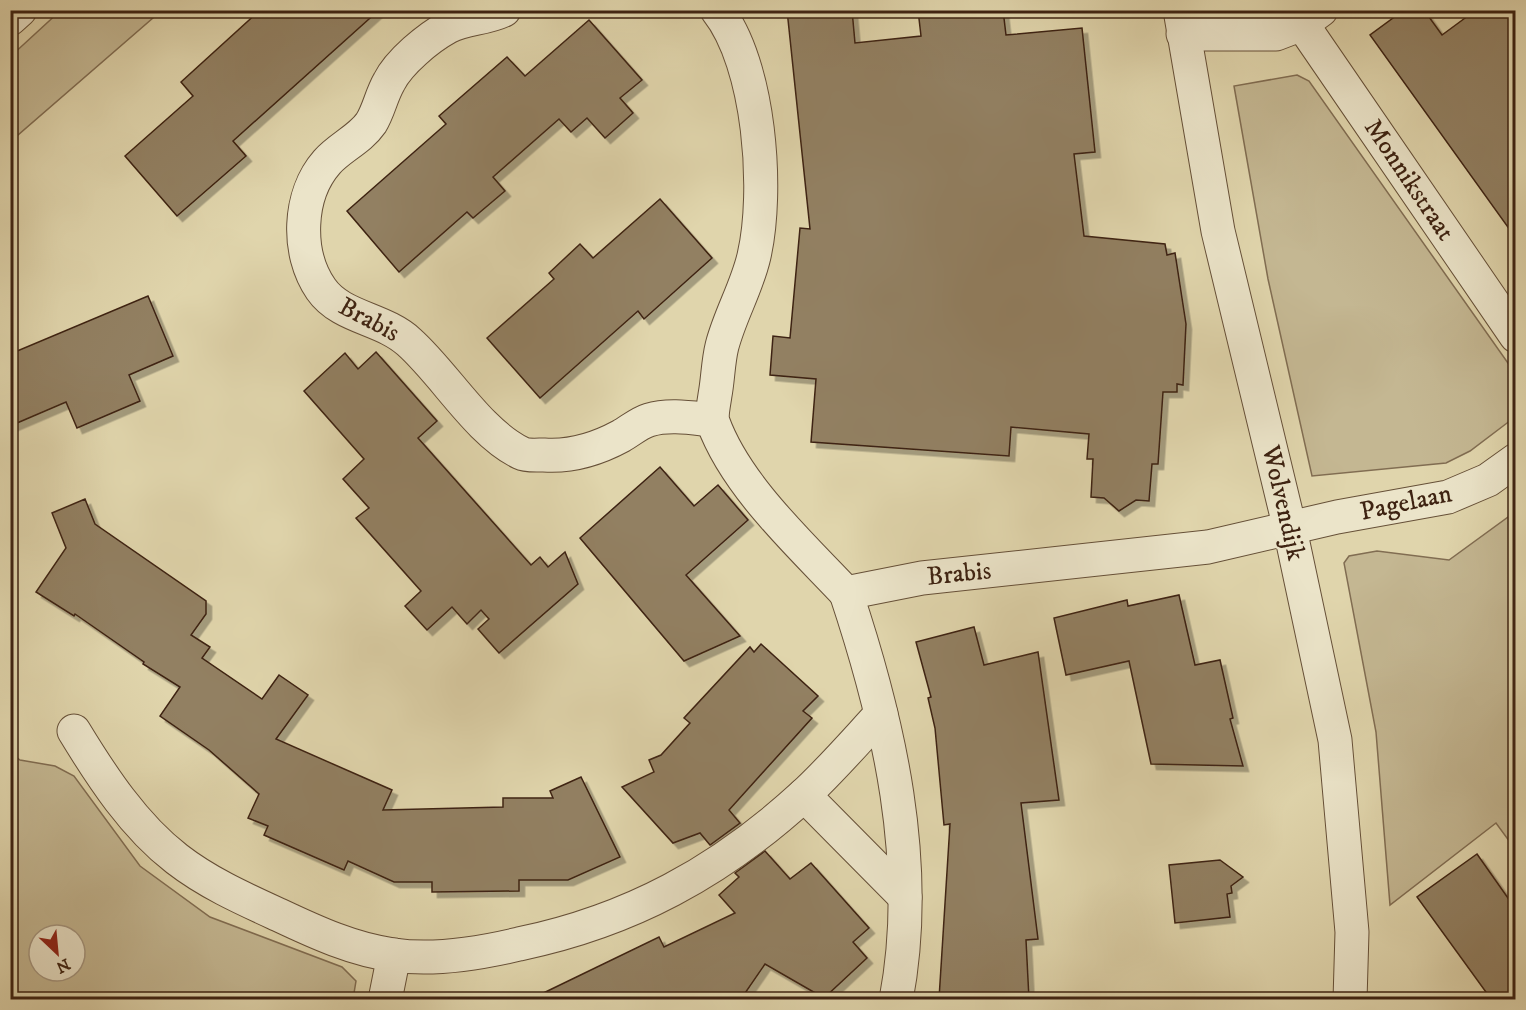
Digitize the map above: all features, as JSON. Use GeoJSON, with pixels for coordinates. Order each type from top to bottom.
{"type":"FeatureCollection","features":[{"type":"Feature","properties":{"kind":"street"},"geometry":{"type":"LineString","coordinates":[[10,19],[20,10]]}},
{"type":"Feature","properties":{"kind":"street","name":"Brabis"},"geometry":{"type":"LineString","coordinates":[[504,10],[487,18],[465,21],[448,28],[398,66],[387,84],[379,110],[368,127],[327,161],[310,186],[305,202],[305,242],[309,267],[321,290],[339,308],[381,323],[407,340],[490,430],[522,454],[563,457],[602,447],[649,420],[679,417],[712,420]]}},
{"type":"Feature","properties":{"kind":"street"},"geometry":{"type":"LineString","coordinates":[[717,10],[738,48],[752,93],[759,143],[761,208],[754,257],[722,346],[712,420],[748,484],[771,514],[846,593],[863,645],[894,772],[905,897],[902,968],[896,999]]}},
{"type":"Feature","properties":{"kind":"street"},"geometry":{"type":"LineString","coordinates":[[1182,22],[1276,34],[1312,17]]}},
{"type":"Feature","properties":{"kind":"street","name":"Monnikstraat"},"geometry":{"type":"LineString","coordinates":[[1312,17],[1515,336]]}},
{"type":"Feature","properties":{"kind":"street","name":"Wolvendijk"},"geometry":{"type":"LineString","coordinates":[[1182,22],[1218,231],[1290,529],[1335,740],[1352,932],[1350,999]]}},
{"type":"Feature","properties":{"kind":"street","name":"Pagelaan"},"geometry":{"type":"LineString","coordinates":[[1290,529],[1337,517],[1448,497],[1488,480],[1515,460]]}},
{"type":"Feature","properties":{"kind":"street","name":"Brabis"},"geometry":{"type":"LineString","coordinates":[[846,593],[922,578],[1208,548],[1290,529]]}},
{"type":"Feature","properties":{"kind":"street"},"geometry":{"type":"LineString","coordinates":[[74,731],[113,790],[140,824],[177,859],[226,891],[295,923],[340,942],[394,956],[438,955],[497,949],[561,935],[624,914],[676,889],[734,851],[804,795],[881,714]]}},
{"type":"Feature","properties":{"kind":"street"},"geometry":{"type":"LineString","coordinates":[[804,795],[905,897]]}},
{"type":"Feature","properties":{"kind":"street"},"geometry":{"type":"LineString","coordinates":[[385,999],[394,956]]}},
{"type":"Feature","properties":{"kind":"shaded area"},"geometry":{"type":"Polygon","coordinates":[[[60,11],[161,11],[11,141],[11,56],[60,11]]]}},
{"type":"Feature","properties":{"kind":"shaded area"},"geometry":{"type":"Polygon","coordinates":[[[1297,75],[1309,81],[1515,373],[1515,417],[1470,451],[1446,463],[1312,476],[1268,279],[1234,86],[1297,75]]]}},
{"type":"Feature","properties":{"kind":"shaded area"},"geometry":{"type":"Polygon","coordinates":[[[1515,512],[1515,849],[1496,823],[1390,905],[1376,732],[1344,563],[1349,556],[1377,551],[1449,560],[1515,512]]]}},
{"type":"Feature","properties":{"kind":"shaded area"},"geometry":{"type":"Polygon","coordinates":[[[11,753],[20,760],[55,766],[74,776],[140,866],[210,917],[342,967],[356,981],[353,999],[11,999],[11,753]]]}},
{"type":"Feature","properties":{"kind":"building"},"geometry":{"type":"Polygon","coordinates":[[[260,10],[379,10],[233,141],[246,156],[177,216],[125,156],[193,96],[181,82],[260,10]]]}},
{"type":"Feature","properties":{"kind":"building"},"geometry":{"type":"Polygon","coordinates":[[[787,10],[852,10],[855,43],[921,36],[918,10],[1003,10],[1006,35],[1082,28],[1095,152],[1074,154],[1084,236],[1165,244],[1167,255],[1175,253],[1186,324],[1183,385],[1177,384],[1177,392],[1163,392],[1158,464],[1152,464],[1149,501],[1136,500],[1119,511],[1104,498],[1091,497],[1093,459],[1087,459],[1089,434],[1011,427],[1009,456],[811,442],[816,379],[770,375],[773,336],[790,338],[800,228],[810,229],[787,10]]]}},
{"type":"Feature","properties":{"kind":"building"},"geometry":{"type":"Polygon","coordinates":[[[1404,10],[1424,10],[1442,35],[1476,10],[1515,10],[1515,237],[1370,35],[1404,10]]]}},
{"type":"Feature","properties":{"kind":"building"},"geometry":{"type":"Polygon","coordinates":[[[589,20],[642,80],[620,98],[633,113],[605,138],[587,118],[571,132],[559,119],[493,177],[505,191],[473,218],[467,212],[399,272],[347,211],[446,124],[439,116],[507,57],[525,76],[589,20]]]}},
{"type":"Feature","properties":{"kind":"building"},"geometry":{"type":"Polygon","coordinates":[[[660,199],[712,258],[644,319],[638,311],[540,398],[487,338],[554,279],[549,273],[580,244],[593,258],[660,199]]]}},
{"type":"Feature","properties":{"kind":"building"},"geometry":{"type":"Polygon","coordinates":[[[148,296],[173,356],[129,375],[140,401],[77,428],[66,402],[10,426],[10,354],[148,296]]]}},
{"type":"Feature","properties":{"kind":"building"},"geometry":{"type":"Polygon","coordinates":[[[376,352],[437,421],[418,438],[531,565],[540,557],[548,567],[565,552],[578,584],[499,653],[478,629],[489,619],[481,610],[467,624],[452,607],[427,630],[405,606],[421,591],[356,518],[369,508],[343,479],[364,459],[304,391],[345,353],[358,369],[376,352]]]}},
{"type":"Feature","properties":{"kind":"building"},"geometry":{"type":"Polygon","coordinates":[[[660,467],[694,506],[718,485],[748,520],[686,575],[740,636],[684,661],[580,538],[660,467]]]}},
{"type":"Feature","properties":{"kind":"building"},"geometry":{"type":"Polygon","coordinates":[[[85,499],[95,524],[206,601],[206,614],[191,635],[210,647],[202,658],[262,699],[279,675],[308,695],[276,739],[392,790],[383,810],[503,807],[503,798],[553,798],[550,791],[581,777],[620,857],[568,880],[519,880],[519,891],[432,892],[432,882],[394,882],[348,861],[344,870],[264,835],[268,826],[248,818],[259,794],[209,750],[160,716],[180,687],[143,664],[144,662],[75,614],[74,616],[36,592],[66,548],[52,513],[85,499]]]}},
{"type":"Feature","properties":{"kind":"building"},"geometry":{"type":"Polygon","coordinates":[[[1179,595],[1195,665],[1220,660],[1233,718],[1230,719],[1243,766],[1151,764],[1129,661],[1066,675],[1054,618],[1127,600],[1128,606],[1179,595]]]}},
{"type":"Feature","properties":{"kind":"building"},"geometry":{"type":"Polygon","coordinates":[[[974,627],[984,665],[1038,652],[1059,800],[1021,803],[1038,939],[1026,940],[1029,999],[939,999],[950,824],[944,825],[935,728],[928,698],[931,697],[916,642],[974,627]]]}},
{"type":"Feature","properties":{"kind":"building"},"geometry":{"type":"Polygon","coordinates":[[[761,644],[818,696],[803,711],[812,718],[729,810],[740,823],[710,845],[700,833],[673,843],[622,787],[654,772],[649,760],[661,755],[690,723],[684,718],[750,647],[754,652],[761,644]]]}},
{"type":"Feature","properties":{"kind":"building"},"geometry":{"type":"Polygon","coordinates":[[[765,851],[790,879],[811,863],[869,928],[853,942],[867,958],[824,998],[765,964],[741,999],[531,999],[659,937],[664,947],[735,913],[719,895],[739,877],[735,873],[765,851]]]}},
{"type":"Feature","properties":{"kind":"building"},"geometry":{"type":"Polygon","coordinates":[[[1477,854],[1515,908],[1515,999],[1491,999],[1417,897],[1477,854]]]}},
{"type":"Feature","properties":{"kind":"building"},"geometry":{"type":"Polygon","coordinates":[[[1220,860],[1243,877],[1231,886],[1232,893],[1227,894],[1230,917],[1175,923],[1169,865],[1220,860]]]}}]}
